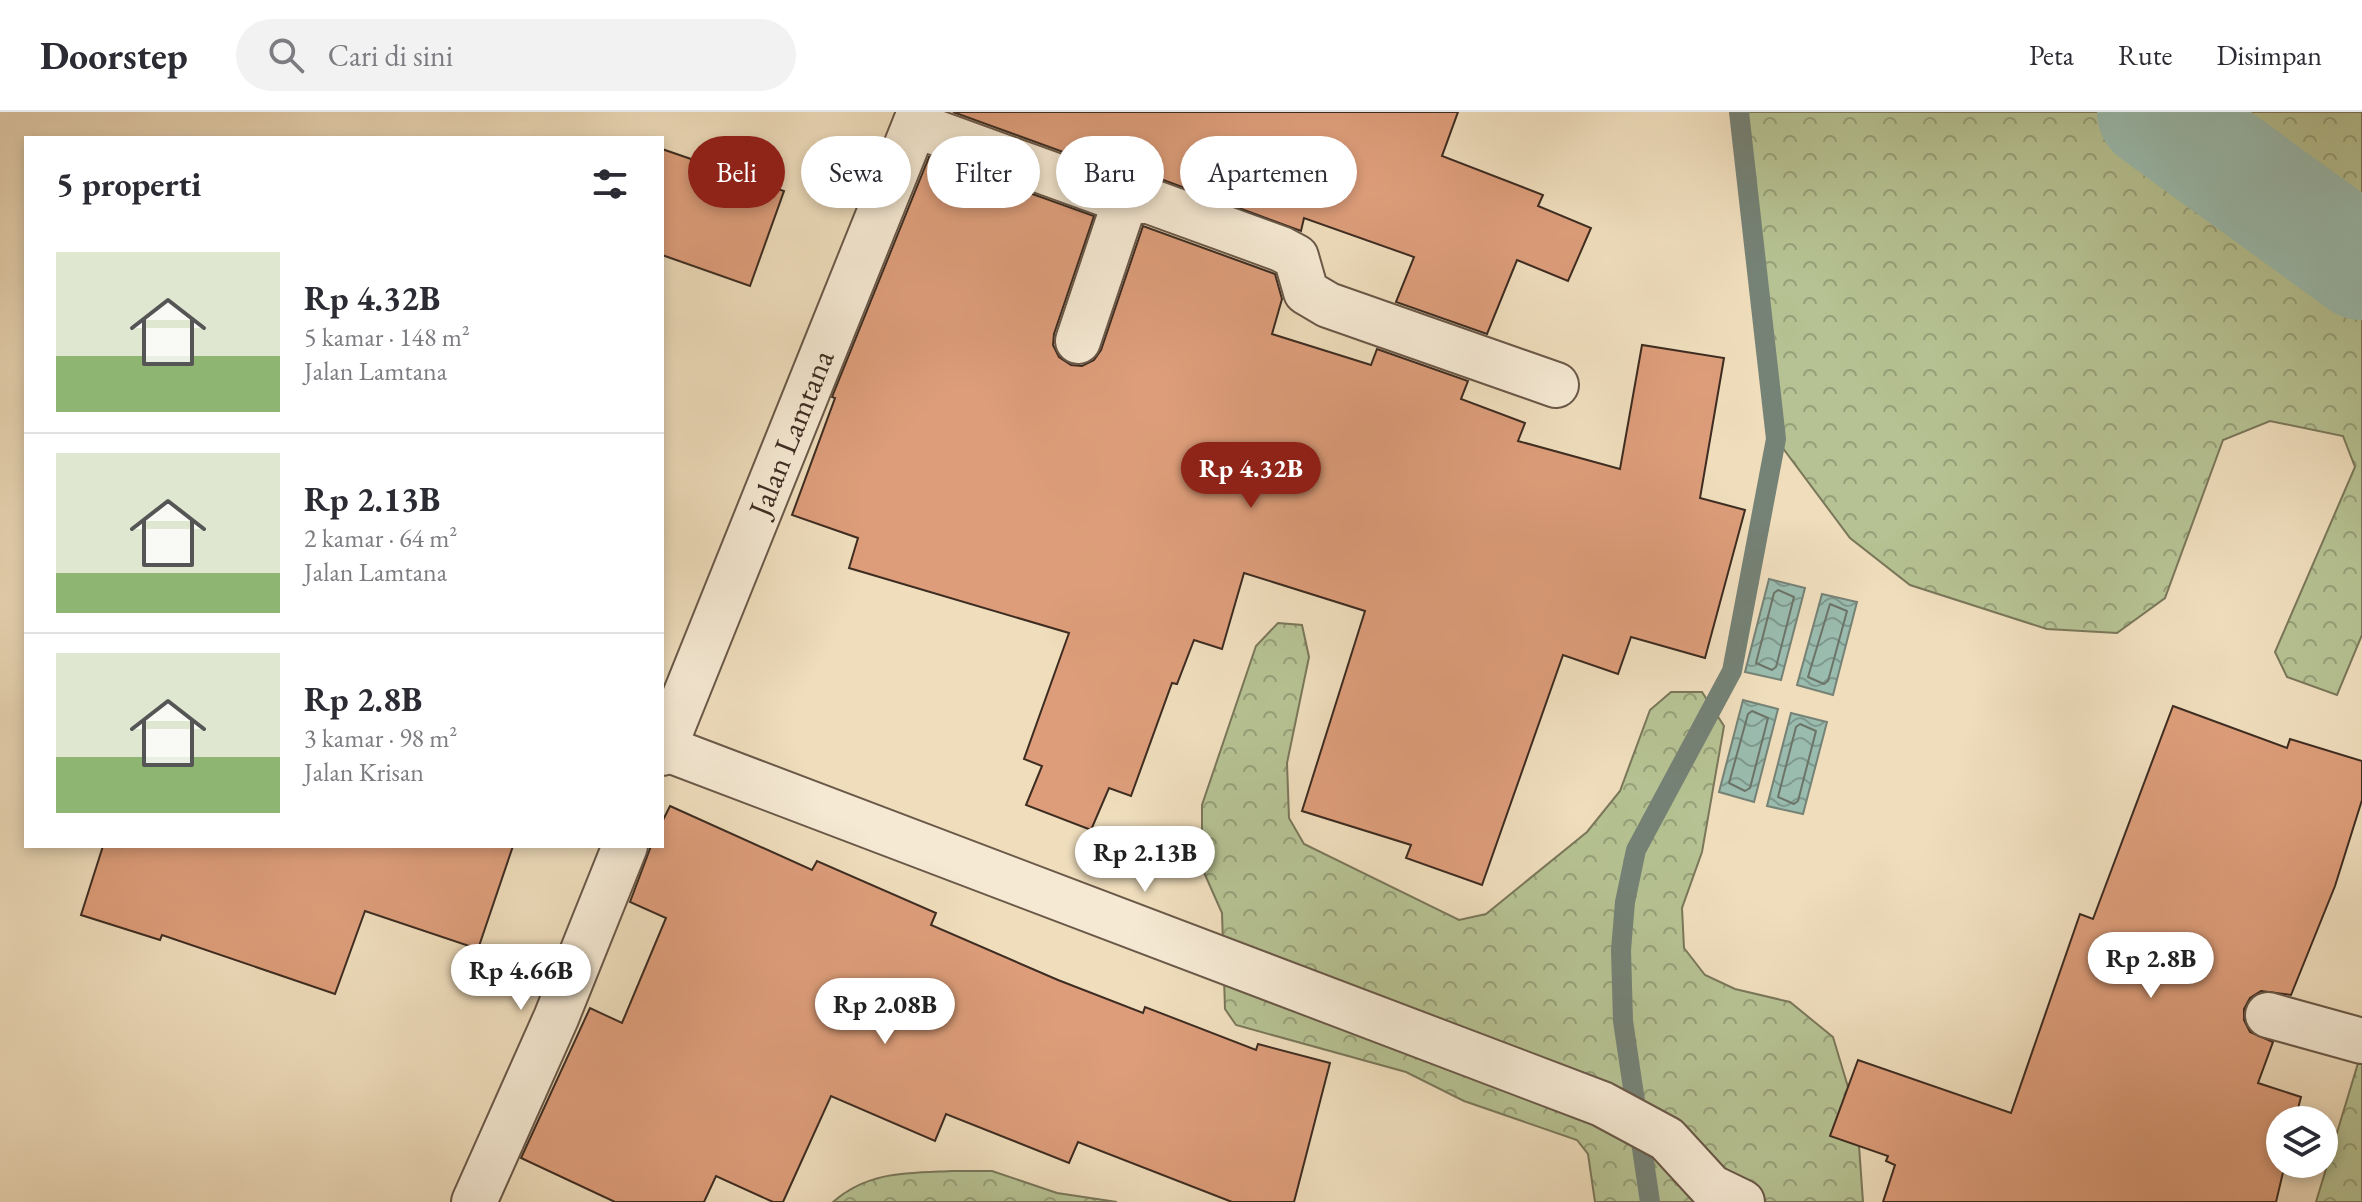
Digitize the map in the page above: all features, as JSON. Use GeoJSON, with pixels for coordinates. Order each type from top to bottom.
{"type":"FeatureCollection","features":[{"type":"Feature","properties":{"kind":"street"},"geometry":{"type":"LineString","coordinates":[[918,116],[1056,173]]}},
{"type":"Feature","properties":{"kind":"street","name":"Jalan Lamtana"},"geometry":{"type":"LineString","coordinates":[[664,749],[918,116]]}},
{"type":"Feature","properties":{"kind":"street"},"geometry":{"type":"LineString","coordinates":[[1164,206],[1296,257],[1306,292],[1328,305],[1556,385]]}},
{"type":"Feature","properties":{"kind":"street"},"geometry":{"type":"LineString","coordinates":[[1078,341],[1123,208]]}},
{"type":"Feature","properties":{"kind":"street"},"geometry":{"type":"LineString","coordinates":[[664,751],[1602,1104],[1667,1139],[1711,1187],[1742,1202]]}},
{"type":"Feature","properties":{"kind":"street"},"geometry":{"type":"LineString","coordinates":[[474,1202],[556,1018],[624,848]]}},
{"type":"Feature","properties":{"kind":"street"},"geometry":{"type":"LineString","coordinates":[[2268,1015],[2362,1041]]}},
{"type":"Feature","properties":{"kind":"green space"},"geometry":{"type":"Polygon","coordinates":[[[1739,112],[2362,112],[2362,635],[2337,695],[2287,677],[2275,652],[2355,467],[2343,436],[2270,421],[2223,440],[2165,598],[2117,633],[2047,629],[1910,585],[1850,538],[1776,439],[1739,112]]]}},
{"type":"Feature","properties":{"kind":"green space"},"geometry":{"type":"Polygon","coordinates":[[[1278,623],[1302,625],[1309,657],[1287,763],[1289,818],[1304,844],[1459,920],[1486,914],[1587,832],[1620,791],[1650,710],[1671,692],[1702,692],[1724,726],[1702,852],[1682,908],[1684,948],[1705,975],[1735,989],[1790,1002],[1833,1037],[1857,1117],[1863,1202],[1595,1202],[1588,1154],[1577,1140],[1464,1101],[1406,1072],[1236,1025],[1225,1009],[1222,913],[1202,868],[1202,805],[1256,646],[1278,623]]]}},
{"type":"Feature","properties":{"kind":"green space"},"geometry":{"type":"Polygon","coordinates":[[[2362,1050],[2362,1202],[2316,1202],[2323,1178],[2338,1178],[2338,1129],[2362,1050]]]}},
{"type":"Feature","properties":{"kind":"green space"},"geometry":{"type":"Polygon","coordinates":[[[953,1171],[992,1171],[1057,1193],[1117,1202],[833,1202],[860,1184],[874,1179],[953,1171]]]}},
{"type":"Feature","properties":{"kind":"water"},"geometry":{"type":"Polygon","coordinates":[[[1769,579],[1805,588],[1781,680],[1745,672],[1769,579]]]}},
{"type":"Feature","properties":{"kind":"water"},"geometry":{"type":"Polygon","coordinates":[[[1822,594],[1857,602],[1833,695],[1797,685],[1822,594]]]}},
{"type":"Feature","properties":{"kind":"water"},"geometry":{"type":"Polygon","coordinates":[[[1743,700],[1778,709],[1754,802],[1719,792],[1743,700]]]}},
{"type":"Feature","properties":{"kind":"water"},"geometry":{"type":"Polygon","coordinates":[[[1791,713],[1827,722],[1803,814],[1767,806],[1791,713]]]}},
{"type":"Feature","properties":{"kind":"building"},"geometry":{"type":"Polygon","coordinates":[[[953,112],[1458,112],[1442,156],[1543,195],[1538,206],[1591,228],[1568,281],[1517,260],[1487,334],[1396,302],[1414,257],[1304,218],[1301,231],[1239,208],[1357,208],[1357,136],[1180,136],[1180,186],[1164,180],[1164,136],[1056,136],[1056,149],[1040,144],[1040,136],[1019,136],[953,112]]]}},
{"type":"Feature","properties":{"kind":"building"},"geometry":{"type":"Polygon","coordinates":[[[664,150],[688,158],[688,208],[778,208],[750,286],[664,256],[664,150]]]}},
{"type":"Feature","properties":{"kind":"building"},"geometry":{"type":"Polygon","coordinates":[[[927,162],[927,208],[1040,208],[1040,197],[1056,202],[1056,208],[1072,208],[1094,216],[1054,334],[1053,345],[1059,357],[1071,365],[1082,366],[1094,360],[1101,350],[1143,226],[1275,274],[1282,299],[1272,334],[1371,365],[1377,349],[1468,381],[1461,399],[1525,423],[1518,441],[1620,469],[1642,345],[1724,358],[1700,498],[1745,510],[1705,658],[1631,637],[1618,674],[1563,655],[1482,885],[1406,858],[1411,845],[1302,811],[1365,611],[1244,573],[1222,649],[1194,640],[1177,684],[1172,683],[1131,796],[1109,788],[1091,830],[1026,805],[1042,766],[1024,759],[1069,633],[849,568],[858,538],[792,515],[835,398],[832,397],[908,208],[911,208],[927,162]]]}},
{"type":"Feature","properties":{"kind":"building"},"geometry":{"type":"Polygon","coordinates":[[[2173,706],[2287,748],[2290,739],[2362,761],[2362,800],[2335,886],[2291,995],[2261,991],[2250,998],[2244,1009],[2244,1020],[2250,1032],[2273,1042],[2258,1083],[2301,1097],[2299,1106],[2266,1106],[2266,1178],[2282,1178],[2276,1202],[1883,1202],[1895,1165],[1886,1161],[1888,1156],[1830,1136],[1858,1060],[2011,1113],[2080,914],[2093,919],[2173,706]]]}},
{"type":"Feature","properties":{"kind":"building"},"geometry":{"type":"Polygon","coordinates":[[[670,806],[812,870],[817,861],[936,913],[931,925],[1143,1013],[1145,1007],[1256,1050],[1258,1044],[1330,1063],[1294,1202],[1232,1202],[1078,1142],[1069,1163],[946,1114],[935,1141],[831,1096],[783,1202],[773,1202],[716,1176],[704,1202],[615,1202],[521,1158],[590,1008],[622,1023],[666,918],[630,902],[650,848],[664,848],[664,818],[670,806]]]}},
{"type":"Feature","properties":{"kind":"building"},"geometry":{"type":"Polygon","coordinates":[[[102,848],[512,848],[478,949],[365,911],[335,994],[162,935],[160,940],[81,915],[102,848]]]}},
{"type":"Feature","properties":{"kind":"waterway"},"geometry":{"type":"LineString","coordinates":[[1650,1202],[1623,1021],[1621,950],[1625,902],[1636,850],[1732,671],[1776,439],[1739,112]]}},
{"type":"Feature","properties":{"kind":"waterway"},"geometry":{"type":"LineString","coordinates":[[2154,112],[2362,263]]}}]}
